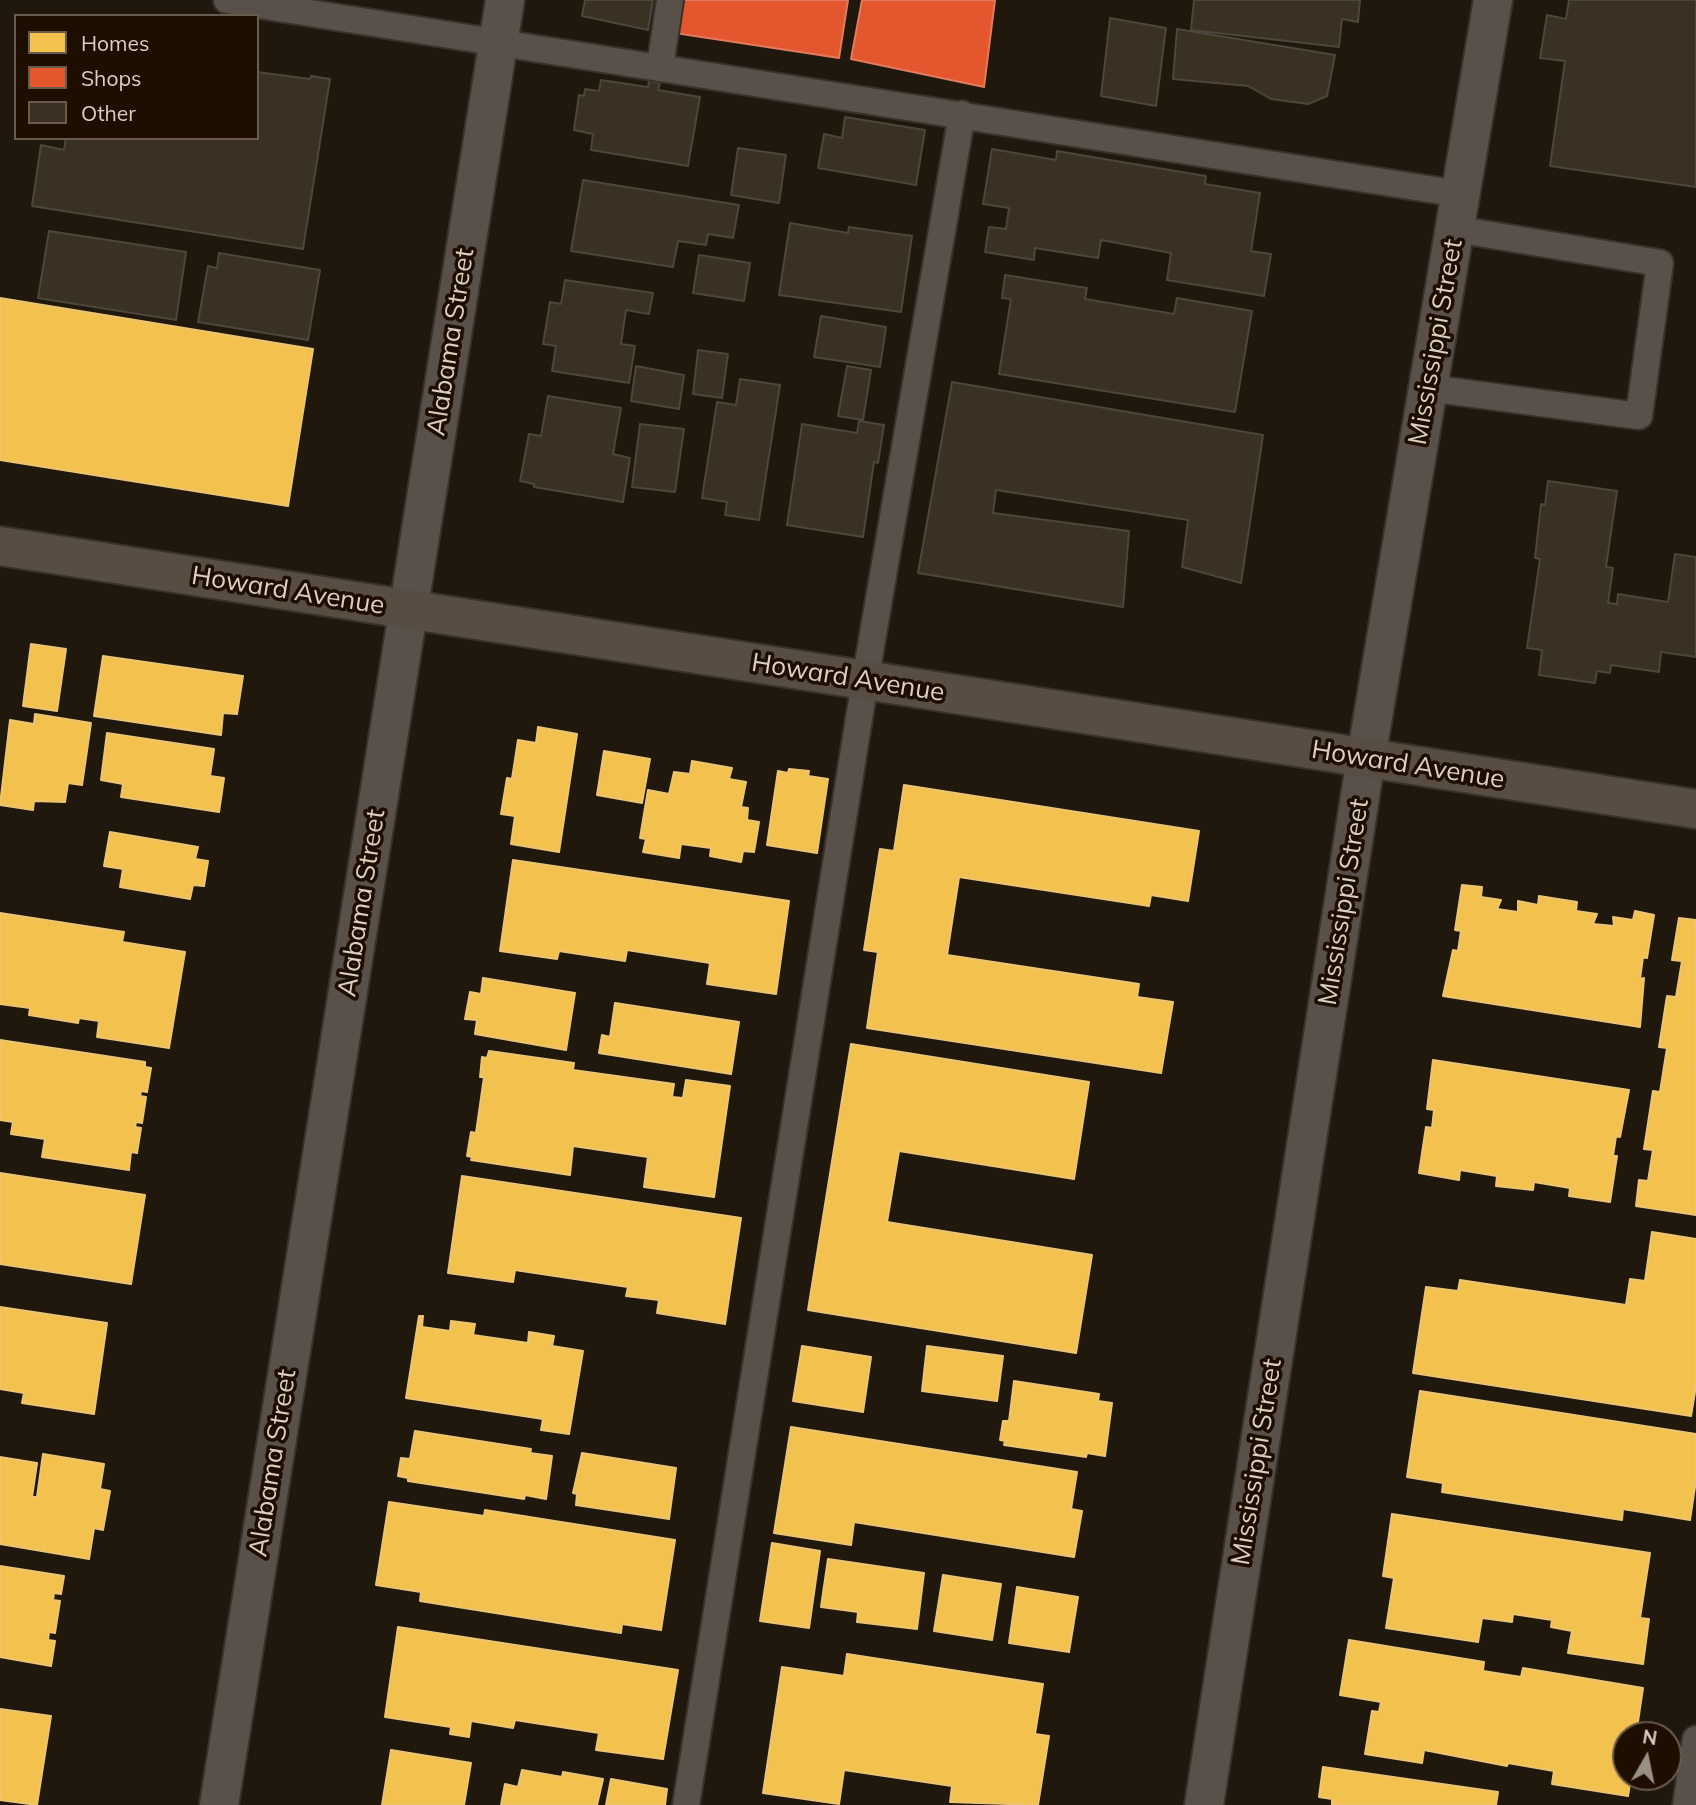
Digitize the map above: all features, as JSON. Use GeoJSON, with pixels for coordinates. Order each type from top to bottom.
{"type":"FeatureCollection","features":[{"type":"Feature","properties":{"kind":"street","name":"Alabama Street"},"geometry":{"type":"LineString","coordinates":[[219,1805],[505,0]]}},
{"type":"Feature","properties":{"kind":"street","name":"Mississippi Street"},"geometry":{"type":"LineString","coordinates":[[1204,1805],[1366,758],[1493,0]]}},
{"type":"Feature","properties":{"kind":"street","name":"Howard Avenue"},"geometry":{"type":"LineString","coordinates":[[0,546],[1696,809]]}},
{"type":"Feature","properties":{"kind":"lane"},"geometry":{"type":"LineString","coordinates":[[227,0],[962,114],[1458,212],[1660,263],[1639,416],[1428,388]]}},
{"type":"Feature","properties":{"kind":"lane"},"geometry":{"type":"LineString","coordinates":[[660,66],[670,0]]}},
{"type":"Feature","properties":{"kind":"lane"},"geometry":{"type":"LineString","coordinates":[[686,1805],[864,681],[962,114]]}},
{"type":"Feature","properties":{"kind":"lane"},"geometry":{"type":"LineString","coordinates":[[1686,1805],[1696,1739]]}},
{"type":"Feature","properties":{"kind":"building: Homes"},"geometry":{"type":"Polygon","coordinates":[[[0,298],[313,349],[288,506],[0,460],[0,298]]]}},
{"type":"Feature","properties":{"kind":"building: Homes"},"geometry":{"type":"Polygon","coordinates":[[[31,644],[66,649],[57,711],[23,706],[31,644]]]}},
{"type":"Feature","properties":{"kind":"building: Homes"},"geometry":{"type":"Polygon","coordinates":[[[103,656],[243,676],[237,714],[223,713],[221,735],[94,716],[103,656]]]}},
{"type":"Feature","properties":{"kind":"building: Homes"},"geometry":{"type":"Polygon","coordinates":[[[35,714],[91,723],[82,785],[68,783],[65,802],[34,801],[33,810],[0,805],[10,720],[34,724],[35,714]]]}},
{"type":"Feature","properties":{"kind":"building: Homes"},"geometry":{"type":"Polygon","coordinates":[[[538,727],[577,734],[559,852],[511,844],[515,816],[501,814],[507,778],[512,779],[518,740],[536,743],[538,727]]]}},
{"type":"Feature","properties":{"kind":"building: Homes"},"geometry":{"type":"Polygon","coordinates":[[[107,733],[214,749],[210,776],[224,778],[219,812],[121,797],[123,784],[101,780],[107,733]]]}},
{"type":"Feature","properties":{"kind":"building: Homes"},"geometry":{"type":"Polygon","coordinates":[[[604,751],[650,759],[642,803],[597,795],[604,751]]]}},
{"type":"Feature","properties":{"kind":"building: Homes"},"geometry":{"type":"Polygon","coordinates":[[[692,761],[732,768],[729,779],[746,782],[741,807],[748,808],[747,820],[759,822],[754,852],[743,851],[741,862],[710,856],[711,848],[681,844],[679,858],[643,852],[646,839],[640,838],[648,790],[669,794],[674,772],[690,774],[692,761]]]}},
{"type":"Feature","properties":{"kind":"building: Homes"},"geometry":{"type":"Polygon","coordinates":[[[789,769],[809,771],[808,776],[828,779],[817,853],[767,845],[778,771],[788,773],[789,769]]]}},
{"type":"Feature","properties":{"kind":"building: Homes"},"geometry":{"type":"Polygon","coordinates":[[[904,785],[1199,831],[1188,901],[1151,895],[1149,906],[959,877],[947,955],[1139,984],[1137,997],[1173,1002],[1161,1073],[867,1028],[878,952],[864,950],[880,849],[894,851],[904,785]]]}},
{"type":"Feature","properties":{"kind":"building: Homes"},"geometry":{"type":"Polygon","coordinates":[[[110,832],[198,847],[195,859],[208,861],[204,886],[193,885],[190,899],[120,887],[123,869],[104,866],[110,832]]]}},
{"type":"Feature","properties":{"kind":"building: Homes"},"geometry":{"type":"Polygon","coordinates":[[[513,860],[789,901],[776,994],[707,984],[710,963],[627,950],[625,961],[559,951],[557,959],[500,951],[513,860]]]}},
{"type":"Feature","properties":{"kind":"building: Homes"},"geometry":{"type":"Polygon","coordinates":[[[1462,885],[1482,887],[1481,897],[1501,900],[1497,909],[1518,912],[1518,901],[1538,905],[1539,896],[1577,902],[1576,911],[1597,914],[1593,924],[1614,926],[1613,917],[1633,920],[1635,911],[1654,915],[1647,958],[1643,957],[1640,979],[1644,978],[1640,1027],[1443,996],[1453,950],[1458,951],[1461,931],[1455,930],[1462,885]]]}},
{"type":"Feature","properties":{"kind":"building: Homes"},"geometry":{"type":"Polygon","coordinates":[[[0,913],[124,932],[122,942],[185,952],[169,1048],[97,1037],[99,1021],[79,1018],[78,1023],[29,1015],[30,1008],[0,1004],[0,913]]]}},
{"type":"Feature","properties":{"kind":"building: Homes"},"geometry":{"type":"Polygon","coordinates":[[[1679,918],[1696,920],[1696,1215],[1636,1206],[1639,1180],[1648,1181],[1653,1150],[1644,1149],[1653,1091],[1660,1092],[1667,1048],[1659,1047],[1667,996],[1676,997],[1682,961],[1672,960],[1679,918]]]}},
{"type":"Feature","properties":{"kind":"building: Homes"},"geometry":{"type":"Polygon","coordinates":[[[483,978],[575,993],[566,1050],[475,1034],[477,1020],[465,1019],[470,992],[481,994],[483,978]]]}},
{"type":"Feature","properties":{"kind":"building: Homes"},"geometry":{"type":"Polygon","coordinates":[[[615,1003],[739,1022],[731,1074],[599,1053],[602,1035],[610,1037],[615,1003]]]}},
{"type":"Feature","properties":{"kind":"building: Homes"},"geometry":{"type":"Polygon","coordinates":[[[0,1040],[145,1062],[145,1067],[151,1068],[147,1092],[141,1091],[140,1096],[146,1097],[142,1123],[136,1122],[135,1127],[141,1128],[137,1153],[131,1152],[129,1170],[42,1157],[45,1139],[11,1134],[13,1122],[0,1120],[0,1040]]]}},
{"type":"Feature","properties":{"kind":"building: Homes"},"geometry":{"type":"Polygon","coordinates":[[[851,1044],[1089,1082],[1074,1179],[899,1151],[887,1222],[1092,1255],[1076,1353],[808,1310],[851,1044]]]}},
{"type":"Feature","properties":{"kind":"building: Homes"},"geometry":{"type":"Polygon","coordinates":[[[489,1051],[574,1063],[573,1070],[674,1084],[672,1097],[683,1098],[686,1080],[730,1086],[714,1197],[644,1187],[648,1157],[573,1146],[570,1175],[471,1160],[472,1157],[467,1156],[471,1132],[476,1133],[484,1077],[480,1077],[482,1057],[487,1058],[489,1051]]]}},
{"type":"Feature","properties":{"kind":"building: Homes"},"geometry":{"type":"Polygon","coordinates":[[[1433,1060],[1629,1090],[1620,1137],[1616,1136],[1613,1156],[1617,1156],[1610,1202],[1569,1196],[1570,1188],[1534,1182],[1533,1190],[1496,1186],[1497,1176],[1460,1170],[1459,1180],[1419,1173],[1426,1127],[1432,1128],[1434,1110],[1427,1109],[1433,1060]]]}},
{"type":"Feature","properties":{"kind":"building: Homes"},"geometry":{"type":"Polygon","coordinates":[[[0,1173],[145,1195],[131,1284],[0,1264],[0,1173]]]}},
{"type":"Feature","properties":{"kind":"building: Homes"},"geometry":{"type":"Polygon","coordinates":[[[462,1176],[741,1218],[725,1324],[657,1313],[659,1300],[626,1296],[628,1287],[515,1270],[513,1282],[448,1273],[462,1176]]]}},
{"type":"Feature","properties":{"kind":"building: Homes"},"geometry":{"type":"Polygon","coordinates":[[[1652,1232],[1696,1239],[1696,1386],[1691,1416],[1413,1373],[1426,1287],[1458,1291],[1460,1280],[1626,1305],[1630,1279],[1645,1281],[1652,1232]]]}},
{"type":"Feature","properties":{"kind":"building: Homes"},"geometry":{"type":"Polygon","coordinates":[[[0,1307],[107,1323],[94,1414],[22,1403],[24,1393],[0,1389],[0,1307]]]}},
{"type":"Feature","properties":{"kind":"building: Homes"},"geometry":{"type":"Polygon","coordinates":[[[419,1316],[423,1316],[422,1327],[450,1331],[451,1321],[475,1324],[473,1335],[528,1343],[529,1332],[554,1336],[552,1346],[583,1351],[569,1434],[541,1430],[543,1419],[406,1398],[419,1316]]]}},
{"type":"Feature","properties":{"kind":"building: Homes"},"geometry":{"type":"Polygon","coordinates":[[[802,1346],[871,1357],[863,1412],[793,1401],[802,1346]]]}},
{"type":"Feature","properties":{"kind":"building: Homes"},"geometry":{"type":"Polygon","coordinates":[[[927,1346],[1003,1356],[997,1401],[922,1391],[927,1346]]]}},
{"type":"Feature","properties":{"kind":"building: Homes"},"geometry":{"type":"Polygon","coordinates":[[[1014,1381],[1099,1394],[1098,1401],[1112,1403],[1105,1456],[1087,1453],[1086,1457],[1004,1445],[1005,1441],[1000,1440],[1003,1421],[1009,1421],[1014,1381]]]}},
{"type":"Feature","properties":{"kind":"building: Homes"},"geometry":{"type":"Polygon","coordinates":[[[1420,1391],[1696,1434],[1696,1480],[1690,1520],[1623,1509],[1622,1520],[1442,1492],[1443,1483],[1407,1477],[1420,1391]]]}},
{"type":"Feature","properties":{"kind":"building: Homes"},"geometry":{"type":"Polygon","coordinates":[[[791,1427],[1077,1472],[1071,1509],[1082,1511],[1074,1557],[854,1522],[851,1545],[774,1533],[791,1427]]]}},
{"type":"Feature","properties":{"kind":"building: Homes"},"geometry":{"type":"Polygon","coordinates":[[[415,1431],[531,1449],[530,1453],[552,1456],[546,1499],[525,1495],[524,1499],[408,1481],[408,1478],[398,1476],[401,1458],[410,1459],[415,1431]]]}},
{"type":"Feature","properties":{"kind":"building: Homes"},"geometry":{"type":"Polygon","coordinates":[[[582,1453],[676,1468],[669,1519],[576,1505],[577,1494],[573,1493],[582,1453]]]}},
{"type":"Feature","properties":{"kind":"building: Homes"},"geometry":{"type":"Polygon","coordinates":[[[43,1454],[104,1464],[100,1489],[110,1491],[103,1530],[94,1528],[89,1559],[0,1544],[0,1457],[37,1463],[32,1497],[37,1497],[43,1454]]]}},
{"type":"Feature","properties":{"kind":"building: Homes"},"geometry":{"type":"Polygon","coordinates":[[[389,1502],[484,1516],[485,1510],[675,1540],[661,1630],[622,1624],[621,1633],[420,1601],[421,1592],[376,1585],[389,1502]]]}},
{"type":"Feature","properties":{"kind":"building: Homes"},"geometry":{"type":"Polygon","coordinates":[[[1392,1514],[1650,1553],[1640,1618],[1649,1619],[1643,1664],[1568,1653],[1572,1631],[1551,1627],[1552,1620],[1513,1614],[1512,1622],[1482,1618],[1478,1642],[1386,1628],[1394,1578],[1383,1576],[1392,1514]]]}},
{"type":"Feature","properties":{"kind":"building: Homes"},"geometry":{"type":"Polygon","coordinates":[[[772,1543],[820,1551],[809,1628],[760,1621],[772,1543]]]}},
{"type":"Feature","properties":{"kind":"building: Homes"},"geometry":{"type":"Polygon","coordinates":[[[828,1559],[924,1573],[917,1629],[857,1622],[858,1612],[821,1607],[828,1559]]]}},
{"type":"Feature","properties":{"kind":"building: Homes"},"geometry":{"type":"Polygon","coordinates":[[[0,1566],[64,1576],[61,1594],[54,1593],[53,1600],[60,1601],[55,1633],[49,1632],[48,1640],[55,1641],[51,1666],[0,1657],[0,1566]]]}},
{"type":"Feature","properties":{"kind":"building: Homes"},"geometry":{"type":"Polygon","coordinates":[[[943,1575],[1001,1584],[992,1640],[934,1631],[943,1575]]]}},
{"type":"Feature","properties":{"kind":"building: Homes"},"geometry":{"type":"Polygon","coordinates":[[[1017,1587],[1078,1597],[1069,1652],[1009,1643],[1017,1587]]]}},
{"type":"Feature","properties":{"kind":"building: Homes"},"geometry":{"type":"Polygon","coordinates":[[[398,1627],[678,1670],[663,1759],[596,1750],[599,1733],[515,1720],[513,1728],[471,1721],[469,1737],[450,1734],[451,1727],[385,1717],[398,1627]]]}},
{"type":"Feature","properties":{"kind":"building: Homes"},"geometry":{"type":"Polygon","coordinates":[[[1349,1640],[1484,1662],[1483,1671],[1521,1677],[1523,1668],[1643,1688],[1638,1721],[1612,1721],[1612,1791],[1629,1791],[1628,1796],[1552,1784],[1554,1771],[1508,1763],[1507,1766],[1424,1750],[1422,1763],[1365,1754],[1372,1711],[1379,1712],[1381,1702],[1340,1695],[1349,1640]]]}},
{"type":"Feature","properties":{"kind":"building: Homes"},"geometry":{"type":"Polygon","coordinates":[[[847,1654],[1043,1684],[1035,1734],[1049,1736],[1038,1805],[950,1802],[952,1786],[844,1770],[839,1804],[763,1793],[782,1667],[844,1676],[847,1654]]]}},
{"type":"Feature","properties":{"kind":"building: Homes"},"geometry":{"type":"Polygon","coordinates":[[[0,1709],[51,1716],[37,1805],[0,1800],[0,1709]]]}},
{"type":"Feature","properties":{"kind":"building: Homes"},"geometry":{"type":"Polygon","coordinates":[[[391,1750],[471,1763],[464,1805],[382,1805],[391,1750]]]}},
{"type":"Feature","properties":{"kind":"building: Homes"},"geometry":{"type":"Polygon","coordinates":[[[1323,1767],[1498,1792],[1496,1805],[1332,1805],[1332,1799],[1319,1797],[1323,1767]]]}},
{"type":"Feature","properties":{"kind":"building: Homes"},"geometry":{"type":"Polygon","coordinates":[[[522,1770],[562,1777],[563,1772],[603,1779],[597,1805],[501,1805],[505,1784],[518,1787],[522,1770]]]}},
{"type":"Feature","properties":{"kind":"building: Homes"},"geometry":{"type":"Polygon","coordinates":[[[611,1779],[667,1789],[665,1805],[606,1805],[611,1779]]]}},
{"type":"Feature","properties":{"kind":"building: Shops"},"geometry":{"type":"Polygon","coordinates":[[[681,0],[848,0],[839,58],[675,33],[681,0]]]}},
{"type":"Feature","properties":{"kind":"building: Shops"},"geometry":{"type":"Polygon","coordinates":[[[862,0],[995,0],[984,87],[851,59],[862,0]]]}},
{"type":"Feature","properties":{"kind":"building: Other"},"geometry":{"type":"Polygon","coordinates":[[[585,0],[653,0],[648,30],[582,16],[585,0]]]}},
{"type":"Feature","properties":{"kind":"building: Other"},"geometry":{"type":"Polygon","coordinates":[[[1194,0],[1360,0],[1358,22],[1342,19],[1339,47],[1191,30],[1194,0]]]}},
{"type":"Feature","properties":{"kind":"building: Other"},"geometry":{"type":"Polygon","coordinates":[[[1569,0],[1696,0],[1696,187],[1550,166],[1565,61],[1540,58],[1547,15],[1566,19],[1569,0]]]}},
{"type":"Feature","properties":{"kind":"building: Other"},"geometry":{"type":"Polygon","coordinates":[[[1110,18],[1166,28],[1156,106],[1101,96],[1110,18]]]}},
{"type":"Feature","properties":{"kind":"building: Other"},"geometry":{"type":"Polygon","coordinates":[[[1177,29],[1335,55],[1327,96],[1308,104],[1271,99],[1248,86],[1173,79],[1177,29]]]}},
{"type":"Feature","properties":{"kind":"building: Other"},"geometry":{"type":"Polygon","coordinates":[[[259,72],[330,79],[303,249],[32,206],[41,145],[64,150],[66,140],[259,140],[259,72]]]}},
{"type":"Feature","properties":{"kind":"building: Other"},"geometry":{"type":"Polygon","coordinates":[[[601,80],[648,87],[649,81],[660,83],[658,90],[700,97],[688,166],[591,150],[593,134],[574,130],[579,95],[584,96],[585,89],[599,91],[601,80]]]}},
{"type":"Feature","properties":{"kind":"building: Other"},"geometry":{"type":"Polygon","coordinates":[[[845,117],[925,130],[916,185],[818,168],[824,134],[842,138],[845,117]]]}},
{"type":"Feature","properties":{"kind":"building: Other"},"geometry":{"type":"Polygon","coordinates":[[[738,148],[786,155],[779,203],[731,195],[738,148]]]}},
{"type":"Feature","properties":{"kind":"building: Other"},"geometry":{"type":"Polygon","coordinates":[[[992,149],[1056,160],[1057,151],[1206,176],[1205,184],[1260,193],[1251,251],[1271,254],[1264,296],[1167,280],[1171,253],[1101,240],[1098,258],[1035,248],[1034,260],[985,252],[989,227],[1006,229],[1009,208],[983,204],[992,149]]]}},
{"type":"Feature","properties":{"kind":"building: Other"},"geometry":{"type":"Polygon","coordinates":[[[583,180],[739,205],[733,238],[708,234],[706,245],[678,241],[673,267],[571,251],[583,180]]]}},
{"type":"Feature","properties":{"kind":"building: Other"},"geometry":{"type":"Polygon","coordinates":[[[790,223],[848,233],[849,227],[912,236],[901,312],[779,295],[790,223]]]}},
{"type":"Feature","properties":{"kind":"building: Other"},"geometry":{"type":"Polygon","coordinates":[[[49,231],[186,252],[176,320],[38,298],[49,231]]]}},
{"type":"Feature","properties":{"kind":"building: Other"},"geometry":{"type":"Polygon","coordinates":[[[219,253],[320,270],[308,340],[198,322],[208,266],[217,268],[219,253]]]}},
{"type":"Feature","properties":{"kind":"building: Other"},"geometry":{"type":"Polygon","coordinates":[[[699,255],[750,263],[744,301],[693,293],[699,255]]]}},
{"type":"Feature","properties":{"kind":"building: Other"},"geometry":{"type":"Polygon","coordinates":[[[1005,275],[1087,288],[1085,299],[1174,314],[1177,298],[1252,311],[1235,412],[999,374],[1011,299],[1002,298],[1005,275]]]}},
{"type":"Feature","properties":{"kind":"building: Other"},"geometry":{"type":"Polygon","coordinates":[[[565,280],[653,293],[649,314],[626,310],[621,344],[635,346],[629,383],[552,371],[556,346],[543,344],[550,302],[561,304],[565,280]]]}},
{"type":"Feature","properties":{"kind":"building: Other"},"geometry":{"type":"Polygon","coordinates":[[[821,316],[886,327],[880,367],[814,357],[821,316]]]}},
{"type":"Feature","properties":{"kind":"building: Other"},"geometry":{"type":"Polygon","coordinates":[[[698,350],[728,354],[722,398],[693,394],[698,350]]]}},
{"type":"Feature","properties":{"kind":"building: Other"},"geometry":{"type":"Polygon","coordinates":[[[636,366],[684,375],[679,409],[631,401],[636,366]]]}},
{"type":"Feature","properties":{"kind":"building: Other"},"geometry":{"type":"Polygon","coordinates":[[[847,366],[871,370],[863,420],[838,416],[847,366]]]}},
{"type":"Feature","properties":{"kind":"building: Other"},"geometry":{"type":"Polygon","coordinates":[[[740,379],[780,385],[759,520],[725,515],[727,502],[702,498],[717,402],[736,405],[740,379]]]}},
{"type":"Feature","properties":{"kind":"building: Other"},"geometry":{"type":"Polygon","coordinates":[[[952,382],[1263,435],[1241,583],[1182,567],[1188,520],[996,490],[993,513],[1129,531],[1123,607],[918,573],[952,382]]]}},
{"type":"Feature","properties":{"kind":"building: Other"},"geometry":{"type":"Polygon","coordinates":[[[548,396],[621,408],[613,454],[630,458],[623,502],[534,487],[534,484],[520,481],[529,434],[541,436],[548,396]]]}},
{"type":"Feature","properties":{"kind":"building: Other"},"geometry":{"type":"Polygon","coordinates":[[[859,421],[884,425],[878,463],[874,462],[863,537],[787,525],[802,424],[857,433],[859,421]]]}},
{"type":"Feature","properties":{"kind":"building: Other"},"geometry":{"type":"Polygon","coordinates":[[[640,424],[684,429],[675,492],[632,487],[640,424]]]}},
{"type":"Feature","properties":{"kind":"building: Other"},"geometry":{"type":"Polygon","coordinates":[[[1548,481],[1617,491],[1606,567],[1613,568],[1608,603],[1617,604],[1618,594],[1668,602],[1675,554],[1696,557],[1696,657],[1661,652],[1659,672],[1611,665],[1610,673],[1597,671],[1595,683],[1539,675],[1542,650],[1527,648],[1540,559],[1535,558],[1541,504],[1545,505],[1548,481]]]}}]}
